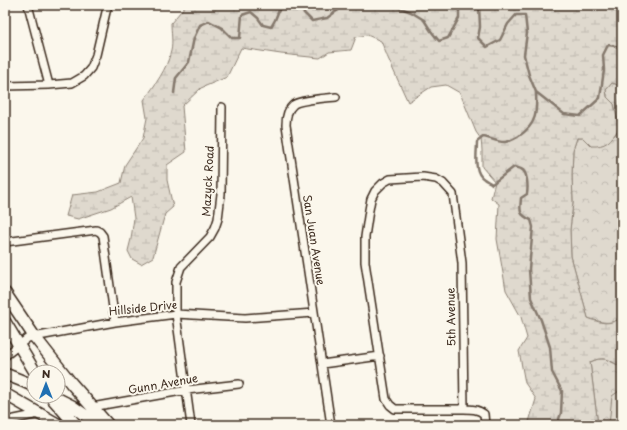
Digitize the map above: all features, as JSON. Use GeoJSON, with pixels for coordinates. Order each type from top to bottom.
{"type":"FeatureCollection","features":[{"type":"Feature","properties":{"kind":"main road"},"geometry":{"type":"LineString","coordinates":[[5,293],[34,336],[71,383],[108,425]]}},
{"type":"Feature","properties":{"kind":"main road"},"geometry":{"type":"LineString","coordinates":[[5,322],[30,364]]}},
{"type":"Feature","properties":{"kind":"main road"},"geometry":{"type":"LineString","coordinates":[[5,374],[26,382]]}},
{"type":"Feature","properties":{"kind":"main road"},"geometry":{"type":"LineString","coordinates":[[5,394],[59,425]]}},
{"type":"Feature","properties":{"kind":"main road"},"geometry":{"type":"LineString","coordinates":[[66,403],[99,425]]}},
{"type":"Feature","properties":{"kind":"main road"},"geometry":{"type":"LineString","coordinates":[[58,404],[76,425]]}},
{"type":"Feature","properties":{"kind":"street"},"geometry":{"type":"LineString","coordinates":[[28,5],[49,85]]}},
{"type":"Feature","properties":{"kind":"street"},"geometry":{"type":"LineString","coordinates":[[5,86],[72,83],[84,76],[91,68],[96,56],[108,5]]}},
{"type":"Feature","properties":{"kind":"street","name":"San Juan Avenue"},"geometry":{"type":"LineString","coordinates":[[331,425],[286,118],[289,109],[294,104],[336,97]]}},
{"type":"Feature","properties":{"kind":"street","name":"Mazyck Road"},"geometry":{"type":"LineString","coordinates":[[192,425],[176,314],[176,282],[181,267],[210,237],[218,219],[221,194],[222,107]]}},
{"type":"Feature","properties":{"kind":"street","name":"5th Avenue"},"geometry":{"type":"LineString","coordinates":[[380,356],[365,262],[365,237],[370,199],[375,191],[384,182],[390,179],[408,177],[436,179],[443,182],[453,194],[462,263],[464,409]]}},
{"type":"Feature","properties":{"kind":"street"},"geometry":{"type":"LineString","coordinates":[[5,242],[96,230],[100,232],[103,236],[115,322]]}},
{"type":"Feature","properties":{"kind":"street","name":"Hillside Drive"},"geometry":{"type":"LineString","coordinates":[[5,356],[28,338],[34,336],[115,322],[176,314],[245,318],[314,313]]}},
{"type":"Feature","properties":{"kind":"street"},"geometry":{"type":"LineString","coordinates":[[322,364],[380,356],[386,399],[395,409],[476,410],[484,414],[485,425]]}},
{"type":"Feature","properties":{"kind":"street","name":"Gunn Avenue"},"geometry":{"type":"LineString","coordinates":[[92,407],[187,390],[239,384]]}},
{"type":"Feature","properties":{"kind":"street"},"geometry":{"type":"LineString","coordinates":[[5,422],[39,414]]}},
{"type":"Feature","properties":{"kind":"green space"},"geometry":{"type":"Polygon","coordinates":[[[186,5],[622,5],[622,91],[616,84],[612,83],[606,90],[607,97],[614,104],[619,128],[611,140],[601,145],[591,146],[583,138],[577,138],[573,150],[573,203],[570,230],[571,256],[588,318],[609,323],[622,317],[622,361],[618,365],[605,359],[598,359],[590,362],[598,425],[528,425],[536,399],[525,383],[519,351],[527,338],[521,317],[506,290],[497,239],[499,204],[491,198],[495,182],[482,167],[481,139],[476,132],[460,93],[446,85],[431,87],[408,102],[381,41],[367,35],[356,37],[351,50],[329,52],[320,58],[241,48],[227,77],[201,88],[182,106],[186,152],[167,165],[167,180],[173,207],[165,214],[153,257],[141,264],[132,259],[128,251],[134,218],[131,197],[111,208],[78,219],[66,216],[72,195],[98,192],[121,183],[125,165],[143,138],[147,118],[144,100],[160,77],[169,58],[172,44],[171,23],[186,5]]]}},
{"type":"Feature","properties":{"kind":"green space"},"geometry":{"type":"Polygon","coordinates":[[[612,83],[616,84],[622,91],[619,105],[622,121],[622,317],[613,322],[605,322],[588,318],[571,256],[570,230],[573,203],[573,150],[577,138],[583,138],[591,146],[615,135],[619,128],[614,104],[607,97],[606,90],[612,83]]]}},
{"type":"Feature","properties":{"kind":"green space"},"geometry":{"type":"Polygon","coordinates":[[[598,359],[605,359],[618,365],[622,361],[622,425],[598,425],[590,362],[598,359]]]}},
{"type":"Feature","properties":{"kind":"green space"},"geometry":{"type":"Polygon","coordinates":[[[622,389],[622,425],[609,425],[612,396],[622,389]]]}},
{"type":"Feature","properties":{"kind":"waterway"},"geometry":{"type":"LineString","coordinates":[[174,93],[176,78],[189,62],[194,38],[200,25],[209,21],[222,28],[232,38],[240,38],[242,15],[251,12],[263,25],[271,27],[281,5]]}},
{"type":"Feature","properties":{"kind":"waterway"},"geometry":{"type":"LineString","coordinates":[[296,5],[312,21],[327,18],[345,5]]}},
{"type":"Feature","properties":{"kind":"waterway"},"geometry":{"type":"LineString","coordinates":[[393,5],[411,12],[424,20],[439,41],[448,38],[459,18],[459,5]]}},
{"type":"Feature","properties":{"kind":"waterway"},"geometry":{"type":"LineString","coordinates":[[479,5],[480,27],[478,38],[487,47],[500,40],[508,24],[516,15],[525,15],[527,33],[524,55],[529,75],[536,92],[564,114],[580,116],[600,98],[604,70],[603,55],[608,45],[622,47]]}},
{"type":"Feature","properties":{"kind":"waterway"},"geometry":{"type":"LineString","coordinates":[[536,92],[536,112],[533,122],[529,127],[519,136],[504,142],[483,137],[477,142],[476,162],[478,172],[485,180],[492,184],[514,167],[523,171],[526,176],[527,194],[521,198],[520,209],[522,214],[531,220],[533,227],[529,269],[531,298],[541,320],[550,347],[552,372],[562,391],[561,413],[557,425]]}}]}
